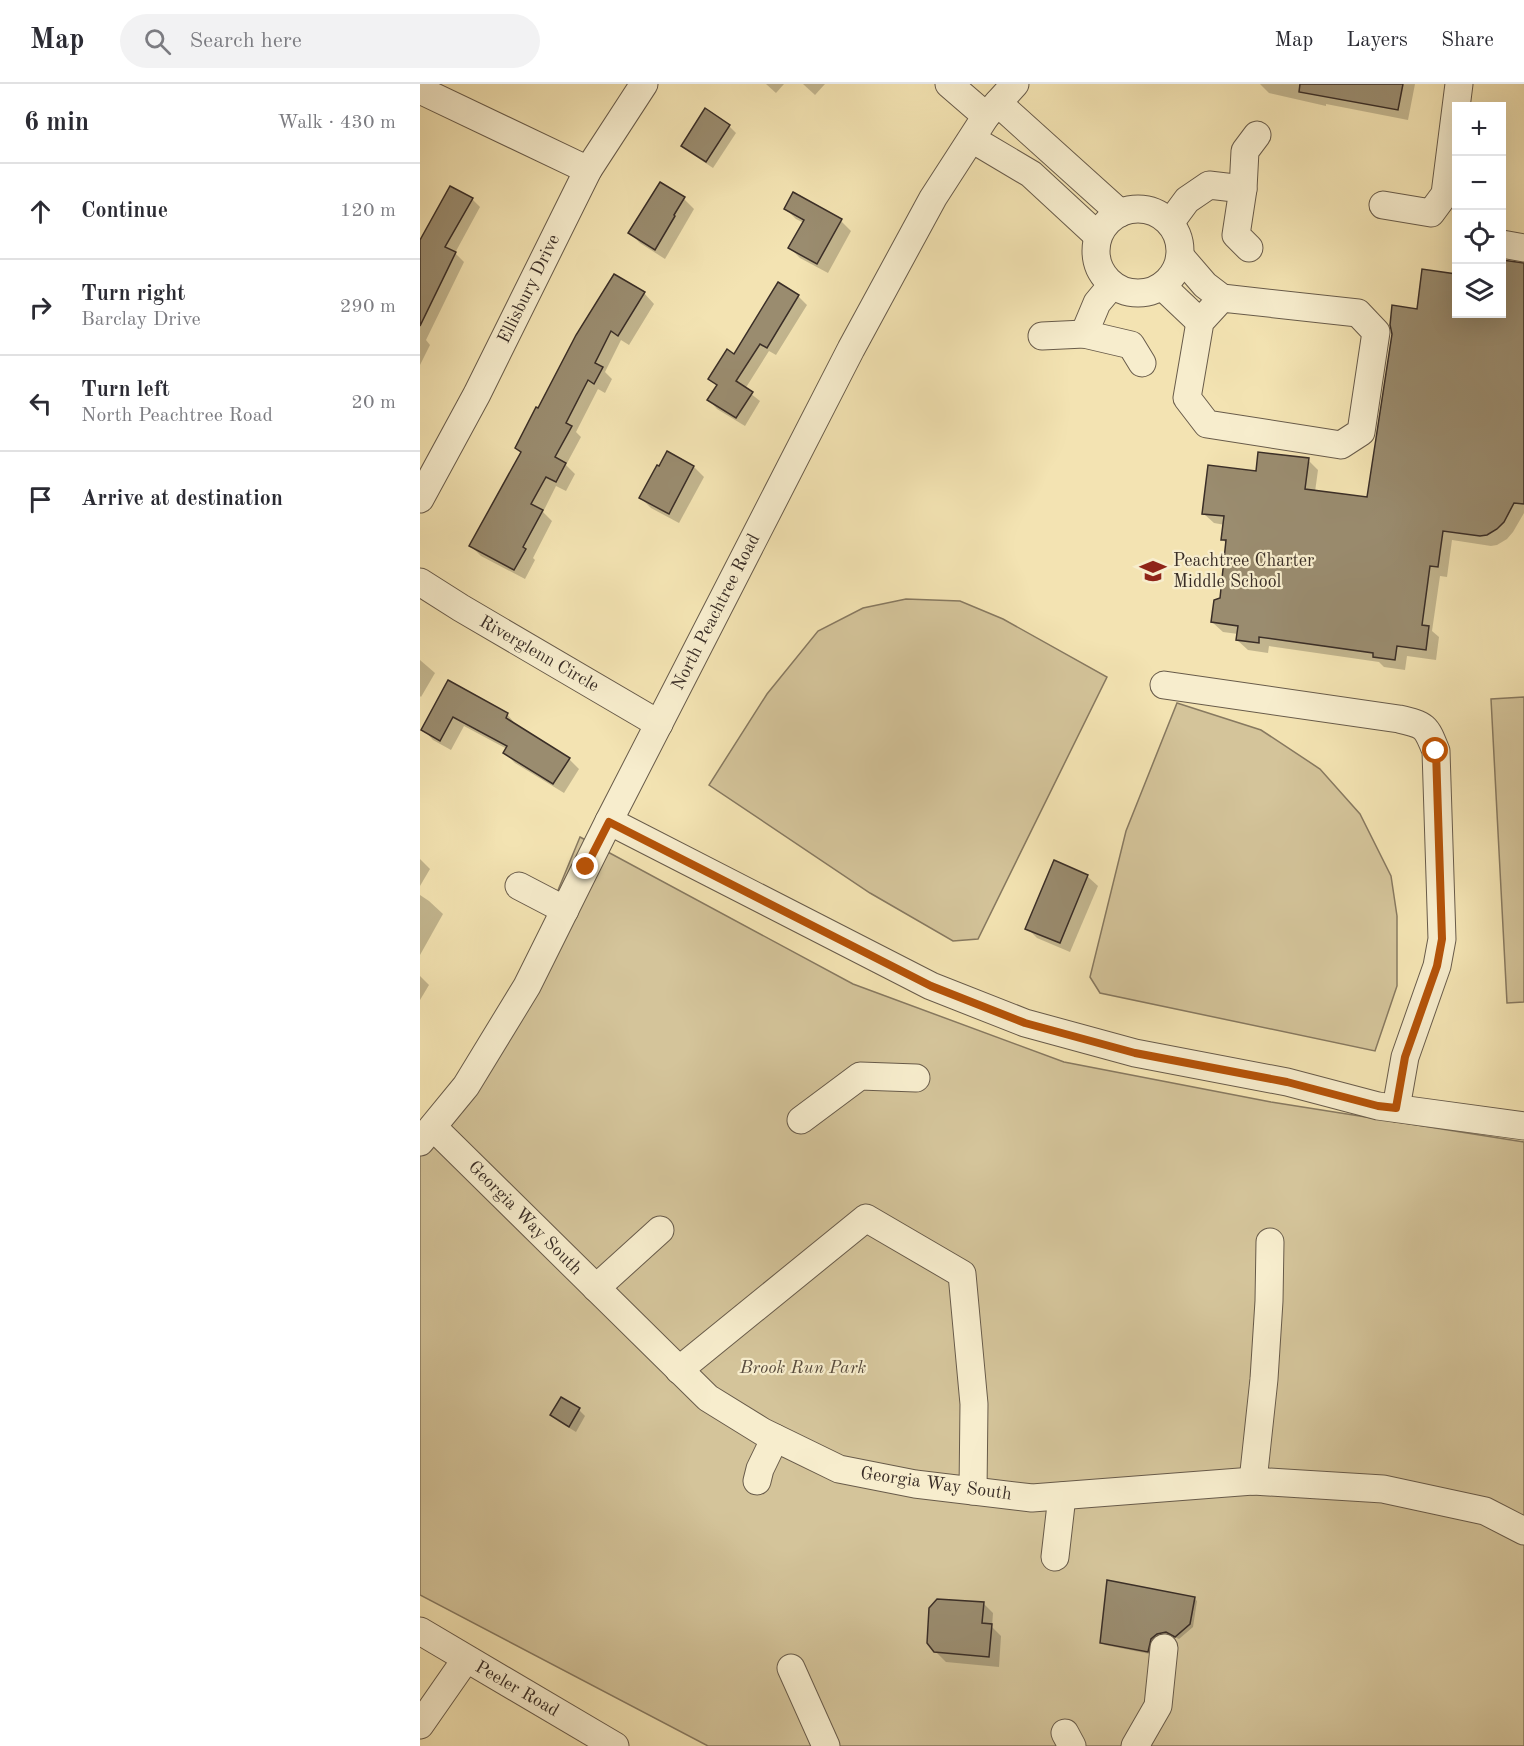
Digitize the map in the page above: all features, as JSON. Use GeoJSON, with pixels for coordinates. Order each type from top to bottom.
{"type":"FeatureCollection","features":[{"type":"Feature","properties":{"kind":"street","name":"Ellisbury Drive"},"geometry":{"type":"LineString","coordinates":[[420,499],[477,394],[588,170],[644,84]]}},
{"type":"Feature","properties":{"kind":"street"},"geometry":{"type":"LineString","coordinates":[[949,84],[1000,101],[1120,213]]}},
{"type":"Feature","properties":{"kind":"street"},"geometry":{"type":"LineString","coordinates":[[1383,205],[1431,213],[1451,204],[1459,84]]}},
{"type":"Feature","properties":{"kind":"street"},"geometry":{"type":"LineString","coordinates":[[420,90],[588,170]]}},
{"type":"Feature","properties":{"kind":"street","name":"North Peachtree Road"},"geometry":{"type":"LineString","coordinates":[[424,1135],[466,1086],[527,986],[658,724],[851,349],[933,198],[1000,101]]}},
{"type":"Feature","properties":{"kind":"street"},"geometry":{"type":"LineString","coordinates":[[1249,248],[1236,235],[1243,189],[1245,151],[1257,135]]}},
{"type":"Feature","properties":{"kind":"street"},"geometry":{"type":"LineString","coordinates":[[972,139],[1031,174],[1098,236]]}},
{"type":"Feature","properties":{"kind":"street"},"geometry":{"type":"LineString","coordinates":[[1170,223],[1187,200],[1209,185],[1243,189]]}},
{"type":"Feature","properties":{"kind":"street"},"geometry":{"type":"LineString","coordinates":[[1138,209],[1156,213],[1170,223],[1179,239],[1180,256],[1175,273],[1162,286],[1146,293],[1128,293],[1112,285],[1100,271],[1096,254],[1098,236],[1107,222],[1120,213],[1138,209]]}},
{"type":"Feature","properties":{"kind":"street"},"geometry":{"type":"LineString","coordinates":[[1506,244],[1524,248]]}},
{"type":"Feature","properties":{"kind":"street"},"geometry":{"type":"LineString","coordinates":[[1180,256],[1205,285],[1222,298],[1358,313],[1376,332],[1361,432],[1341,445],[1207,424],[1187,398],[1200,322],[1222,298]]}},
{"type":"Feature","properties":{"kind":"street"},"geometry":{"type":"LineString","coordinates":[[1084,334],[1097,303],[1112,285]]}},
{"type":"Feature","properties":{"kind":"street"},"geometry":{"type":"LineString","coordinates":[[1162,286],[1200,322]]}},
{"type":"Feature","properties":{"kind":"street"},"geometry":{"type":"LineString","coordinates":[[1042,336],[1084,334],[1131,345],[1143,363]]}},
{"type":"Feature","properties":{"kind":"street","name":"Riverglenn Circle"},"geometry":{"type":"LineString","coordinates":[[420,582],[658,724]]}},
{"type":"Feature","properties":{"kind":"street"},"geometry":{"type":"LineString","coordinates":[[1164,685],[1399,718],[1427,730],[1436,751],[1442,939],[1437,966],[1405,1057],[1396,1108]]}},
{"type":"Feature","properties":{"kind":"street"},"geometry":{"type":"LineString","coordinates":[[609,822],[931,986],[1025,1023],[1135,1053],[1287,1082],[1378,1106],[1524,1126]]}},
{"type":"Feature","properties":{"kind":"street"},"geometry":{"type":"LineString","coordinates":[[519,886],[565,910]]}},
{"type":"Feature","properties":{"kind":"street"},"geometry":{"type":"LineString","coordinates":[[801,1120],[860,1076],[916,1078]]}},
{"type":"Feature","properties":{"kind":"street","name":"Georgia Way South"},"geometry":{"type":"LineString","coordinates":[[424,1135],[596,1288],[708,1398],[775,1438],[839,1469],[915,1484],[1032,1498],[1253,1481],[1383,1489],[1485,1511],[1524,1531]]}},
{"type":"Feature","properties":{"kind":"street"},"geometry":{"type":"LineString","coordinates":[[679,1370],[866,1218],[962,1274],[974,1404],[973,1491]]}},
{"type":"Feature","properties":{"kind":"street"},"geometry":{"type":"LineString","coordinates":[[596,1288],[660,1230]]}},
{"type":"Feature","properties":{"kind":"street"},"geometry":{"type":"LineString","coordinates":[[1253,1481],[1264,1379],[1270,1242]]}},
{"type":"Feature","properties":{"kind":"street"},"geometry":{"type":"LineString","coordinates":[[757,1481],[760,1469],[775,1438]]}},
{"type":"Feature","properties":{"kind":"street"},"geometry":{"type":"LineString","coordinates":[[1055,1557],[1062,1496]]}},
{"type":"Feature","properties":{"kind":"street","name":"Peeler Road"},"geometry":{"type":"LineString","coordinates":[[420,1630],[615,1746]]}},
{"type":"Feature","properties":{"kind":"street"},"geometry":{"type":"LineString","coordinates":[[1135,1746],[1158,1706],[1164,1647]]}},
{"type":"Feature","properties":{"kind":"street"},"geometry":{"type":"LineString","coordinates":[[420,1725],[466,1659]]}},
{"type":"Feature","properties":{"kind":"street"},"geometry":{"type":"LineString","coordinates":[[791,1668],[826,1746]]}},
{"type":"Feature","properties":{"kind":"green space"},"geometry":{"type":"Polygon","coordinates":[[[906,599],[960,601],[1003,619],[1107,677],[978,939],[953,941],[870,893],[709,785],[767,694],[818,631],[863,608],[906,599]]]}},
{"type":"Feature","properties":{"kind":"green space"},"geometry":{"type":"Polygon","coordinates":[[[1524,697],[1524,1002],[1507,1003],[1491,699],[1524,697]]]}},
{"type":"Feature","properties":{"kind":"green space"},"geometry":{"type":"Polygon","coordinates":[[[1177,703],[1261,730],[1320,769],[1360,814],[1391,876],[1397,916],[1397,986],[1375,1051],[1100,993],[1090,977],[1126,831],[1177,703]]]}},
{"type":"Feature","properties":{"kind":"green space","name":"Brook Run Park"},"geometry":{"type":"Polygon","coordinates":[[[580,837],[853,984],[1064,1062],[1271,1102],[1524,1142],[1524,1746],[708,1746],[420,1595],[420,1137],[487,1062],[580,837]]]}},
{"type":"Feature","properties":{"kind":"building"},"geometry":{"type":"Polygon","coordinates":[[[1300,84],[1403,84],[1398,110],[1299,92],[1300,84]]]}},
{"type":"Feature","properties":{"kind":"building"},"geometry":{"type":"Polygon","coordinates":[[[705,108],[730,125],[706,162],[681,146],[705,108]]]}},
{"type":"Feature","properties":{"kind":"building"},"geometry":{"type":"Polygon","coordinates":[[[660,182],[685,197],[655,250],[628,233],[660,182]]]}},
{"type":"Feature","properties":{"kind":"building"},"geometry":{"type":"Polygon","coordinates":[[[450,186],[473,198],[445,247],[456,252],[420,326],[420,240],[450,186]]]}},
{"type":"Feature","properties":{"kind":"building"},"geometry":{"type":"Polygon","coordinates":[[[793,192],[842,219],[817,264],[788,248],[804,220],[784,209],[793,192]]]}},
{"type":"Feature","properties":{"kind":"building"},"geometry":{"type":"Polygon","coordinates":[[[1506,261],[1524,263],[1524,504],[1514,503],[1504,522],[1487,535],[1443,531],[1438,567],[1430,566],[1422,625],[1429,626],[1426,650],[1397,646],[1395,660],[1373,657],[1373,653],[1259,637],[1259,643],[1236,640],[1238,626],[1211,622],[1214,600],[1220,598],[1226,540],[1221,540],[1224,516],[1202,514],[1208,465],[1256,471],[1258,452],[1309,458],[1305,489],[1367,497],[1392,334],[1390,325],[1392,305],[1417,309],[1422,269],[1452,273],[1452,318],[1506,318],[1506,261]]]}},
{"type":"Feature","properties":{"kind":"building"},"geometry":{"type":"Polygon","coordinates":[[[614,274],[645,292],[618,336],[611,331],[595,363],[603,367],[594,384],[588,380],[566,423],[572,426],[555,457],[566,463],[556,482],[546,477],[531,504],[543,510],[523,547],[526,549],[514,570],[469,546],[521,452],[515,448],[536,407],[538,408],[576,335],[614,274]]]}},
{"type":"Feature","properties":{"kind":"building"},"geometry":{"type":"Polygon","coordinates":[[[778,282],[799,295],[767,348],[760,344],[736,381],[753,392],[736,418],[707,400],[717,385],[708,379],[727,349],[734,354],[778,282]]]}},
{"type":"Feature","properties":{"kind":"building"},"geometry":{"type":"Polygon","coordinates":[[[667,451],[694,466],[669,514],[639,498],[667,451]]]}},
{"type":"Feature","properties":{"kind":"building"},"geometry":{"type":"Polygon","coordinates":[[[448,680],[508,713],[506,718],[570,758],[553,784],[503,753],[507,746],[453,717],[440,741],[421,730],[448,680]]]}},
{"type":"Feature","properties":{"kind":"building"},"geometry":{"type":"Polygon","coordinates":[[[1054,860],[1088,875],[1060,943],[1025,929],[1054,860]]]}},
{"type":"Feature","properties":{"kind":"building"},"geometry":{"type":"Polygon","coordinates":[[[561,1397],[580,1408],[569,1427],[550,1415],[561,1397]]]}},
{"type":"Feature","properties":{"kind":"building"},"geometry":{"type":"Polygon","coordinates":[[[1107,1580],[1195,1597],[1190,1624],[1175,1637],[1166,1632],[1157,1634],[1151,1639],[1148,1652],[1100,1643],[1107,1580]]]}},
{"type":"Feature","properties":{"kind":"building"},"geometry":{"type":"Polygon","coordinates":[[[937,1599],[984,1602],[982,1623],[992,1624],[989,1657],[934,1652],[927,1643],[929,1608],[937,1599]]]}},
{"type":"Feature","properties":{"kind":"place","name":"Peachtree Charter Middle School"},"geometry":{"type":"Point","coordinates":[1153,571]}},
{"type":"Feature","properties":{"kind":"route"},"geometry":{"type":"LineString","coordinates":[[586,867],[609,822],[931,986],[1025,1023],[1135,1053],[1287,1082],[1378,1106],[1396,1108],[1405,1057],[1437,966],[1442,939],[1436,751]]}}]}
